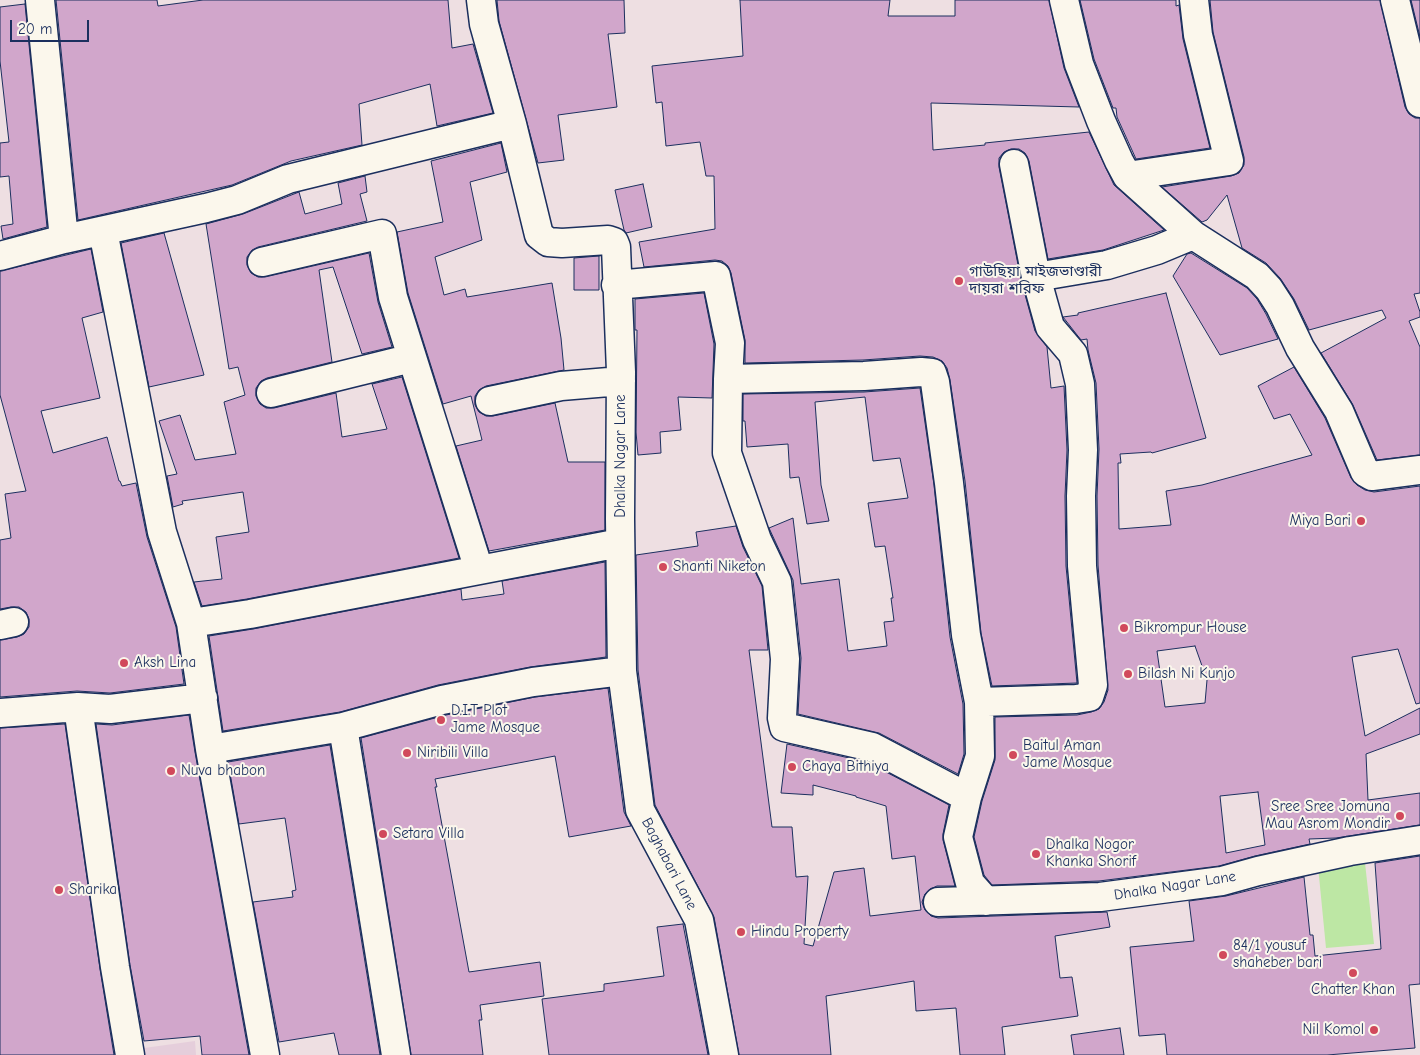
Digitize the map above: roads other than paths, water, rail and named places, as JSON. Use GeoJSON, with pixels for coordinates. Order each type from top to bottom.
{"type":"FeatureCollection","features":[{"type":"Feature","properties":{"kind":"street"},"geometry":{"type":"LineString","coordinates":[[40,0],[64,239]]}},
{"type":"Feature","properties":{"kind":"street"},"geometry":{"type":"LineString","coordinates":[[0,256],[64,239],[206,208],[237,200],[288,180],[512,124],[484,24],[481,0]]}},
{"type":"Feature","properties":{"kind":"street"},"geometry":{"type":"LineString","coordinates":[[1064,0],[1079,64],[1101,121],[1127,176],[1192,234],[1257,276],[1270,289],[1300,348],[1339,411],[1365,472],[1372,476],[1420,470]]}},
{"type":"Feature","properties":{"kind":"street"},"geometry":{"type":"LineString","coordinates":[[1127,176],[1229,161],[1198,35],[1194,0]]}},
{"type":"Feature","properties":{"kind":"street"},"geometry":{"type":"LineString","coordinates":[[1396,0],[1420,103]]}},
{"type":"Feature","properties":{"kind":"street","name":"Dhalka Nagar Lane"},"geometry":{"type":"LineString","coordinates":[[512,124],[539,235],[548,242],[608,240],[614,242],[616,247],[621,381],[620,543],[622,671]]}},
{"type":"Feature","properties":{"kind":"street"},"geometry":{"type":"LineString","coordinates":[[979,702],[1076,700],[1089,696],[1093,685],[1082,566],[1081,496],[1083,450],[1080,384],[1073,354],[1050,327],[1036,277],[1014,164]]}},
{"type":"Feature","properties":{"kind":"street"},"geometry":{"type":"LineString","coordinates":[[103,231],[162,532],[191,623],[210,749],[265,1055]]}},
{"type":"Feature","properties":{"kind":"street"},"geometry":{"type":"LineString","coordinates":[[262,262],[382,234],[393,297],[479,570]]}},
{"type":"Feature","properties":{"kind":"street"},"geometry":{"type":"LineString","coordinates":[[1036,277],[1107,265],[1157,250],[1192,234]]}},
{"type":"Feature","properties":{"kind":"street"},"geometry":{"type":"LineString","coordinates":[[616,285],[716,276],[730,343],[727,453],[757,540],[777,582],[785,659],[783,726],[872,747],[967,797]]}},
{"type":"Feature","properties":{"kind":"street"},"geometry":{"type":"LineString","coordinates":[[271,393],[412,358]]}},
{"type":"Feature","properties":{"kind":"street"},"geometry":{"type":"LineString","coordinates":[[728,379],[932,373],[936,382],[966,635],[979,702],[980,756],[967,797],[958,837],[970,883],[986,901]]}},
{"type":"Feature","properties":{"kind":"street"},"geometry":{"type":"LineString","coordinates":[[490,401],[561,386],[621,381]]}},
{"type":"Feature","properties":{"kind":"street"},"geometry":{"type":"LineString","coordinates":[[191,623],[250,614],[620,543]]}},
{"type":"Feature","properties":{"kind":"street"},"geometry":{"type":"LineString","coordinates":[[210,749],[343,727],[442,700],[533,682],[622,671]]}},
{"type":"Feature","properties":{"kind":"street","name":"Baghabari Lane"},"geometry":{"type":"LineString","coordinates":[[622,671],[640,810],[699,920],[724,1055]]}},
{"type":"Feature","properties":{"kind":"street"},"geometry":{"type":"LineString","coordinates":[[0,713],[78,707],[110,709],[203,698]]}},
{"type":"Feature","properties":{"kind":"street"},"geometry":{"type":"LineString","coordinates":[[78,707],[115,967],[130,1055]]}},
{"type":"Feature","properties":{"kind":"street"},"geometry":{"type":"LineString","coordinates":[[343,727],[396,1055]]}},
{"type":"Feature","properties":{"kind":"street","name":"Dhalka Nagar Lane"},"geometry":{"type":"LineString","coordinates":[[938,902],[1100,897],[1222,881],[1258,871],[1350,851],[1420,840]]}},
{"type":"Feature","properties":{"kind":"place","name":"গাউছিয়া মাইজভাণ্ডারী দায়রা শরিফ"},"geometry":{"type":"Point","coordinates":[959,281]}},
{"type":"Feature","properties":{"kind":"place","name":"Miya Bari"},"geometry":{"type":"Point","coordinates":[1361,521]}},
{"type":"Feature","properties":{"kind":"place","name":"Shanti Niketon"},"geometry":{"type":"Point","coordinates":[663,567]}},
{"type":"Feature","properties":{"kind":"place","name":"Bikrompur House"},"geometry":{"type":"Point","coordinates":[1124,628]}},
{"type":"Feature","properties":{"kind":"place","name":"Aksh Lina"},"geometry":{"type":"Point","coordinates":[124,663]}},
{"type":"Feature","properties":{"kind":"place","name":"Bilash Ni Kunjo"},"geometry":{"type":"Point","coordinates":[1128,674]}},
{"type":"Feature","properties":{"kind":"place","name":"D.I.T Plot Jame Mosque"},"geometry":{"type":"Point","coordinates":[441,720]}},
{"type":"Feature","properties":{"kind":"place","name":"Niribili Villa"},"geometry":{"type":"Point","coordinates":[407,753]}},
{"type":"Feature","properties":{"kind":"place","name":"Baitul Aman Jame Mosque"},"geometry":{"type":"Point","coordinates":[1013,755]}},
{"type":"Feature","properties":{"kind":"place","name":"Chaya Bithiya"},"geometry":{"type":"Point","coordinates":[792,767]}},
{"type":"Feature","properties":{"kind":"place","name":"Nuva bhabon"},"geometry":{"type":"Point","coordinates":[171,771]}},
{"type":"Feature","properties":{"kind":"place","name":"Sree Sree Jomuna Mau Asrom Mondir"},"geometry":{"type":"Point","coordinates":[1400,816]}},
{"type":"Feature","properties":{"kind":"place","name":"Setara Villa"},"geometry":{"type":"Point","coordinates":[383,834]}},
{"type":"Feature","properties":{"kind":"place","name":"Dhalka Nogor Khanka Shorif"},"geometry":{"type":"Point","coordinates":[1036,854]}},
{"type":"Feature","properties":{"kind":"place","name":"Sharika"},"geometry":{"type":"Point","coordinates":[59,890]}},
{"type":"Feature","properties":{"kind":"place","name":"Hindu Property"},"geometry":{"type":"Point","coordinates":[741,932]}},
{"type":"Feature","properties":{"kind":"place","name":"84/1 yousuf shaheber bari"},"geometry":{"type":"Point","coordinates":[1223,955]}},
{"type":"Feature","properties":{"kind":"place","name":"Chatter Khan"},"geometry":{"type":"Point","coordinates":[1353,973]}},
{"type":"Feature","properties":{"kind":"place","name":"Nil Komol"},"geometry":{"type":"Point","coordinates":[1374,1030]}}]}
